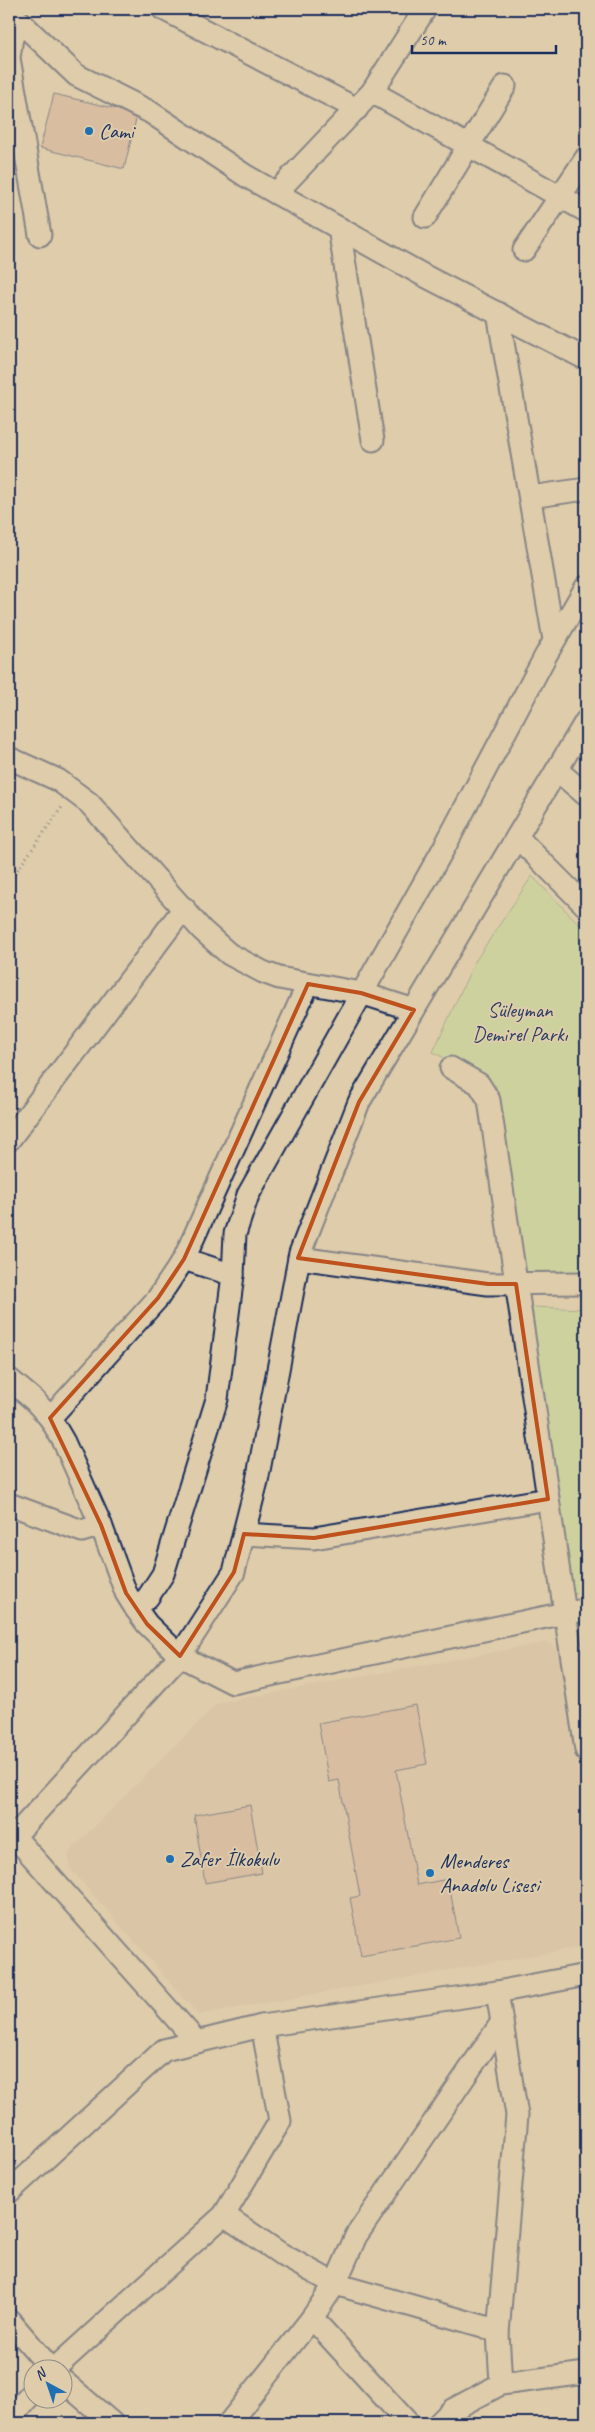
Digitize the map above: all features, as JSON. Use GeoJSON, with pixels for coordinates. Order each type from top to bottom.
{"type":"FeatureCollection","features":[{"type":"Feature","properties":{"kind":"street"},"geometry":{"type":"LineString","coordinates":[[163,9],[357,109]]}},
{"type":"Feature","properties":{"kind":"street"},"geometry":{"type":"LineString","coordinates":[[276,193],[372,92],[424,9]]}},
{"type":"Feature","properties":{"kind":"street"},"geometry":{"type":"LineString","coordinates":[[15,17],[76,74],[150,112],[246,176],[339,228],[586,359]]}},
{"type":"Feature","properties":{"kind":"street"},"geometry":{"type":"LineString","coordinates":[[15,17],[9,58],[40,235]]}},
{"type":"Feature","properties":{"kind":"street"},"geometry":{"type":"LineString","coordinates":[[425,216],[505,86]]}},
{"type":"Feature","properties":{"kind":"street"},"geometry":{"type":"LineString","coordinates":[[372,92],[586,211]]}},
{"type":"Feature","properties":{"kind":"street"},"geometry":{"type":"LineString","coordinates":[[524,250],[586,158]]}},
{"type":"Feature","properties":{"kind":"street"},"geometry":{"type":"LineString","coordinates":[[339,228],[373,440]]}},
{"type":"Feature","properties":{"kind":"street"},"geometry":{"type":"LineString","coordinates":[[498,313],[554,640]]}},
{"type":"Feature","properties":{"kind":"street"},"geometry":{"type":"LineString","coordinates":[[530,497],[586,490]]}},
{"type":"Feature","properties":{"kind":"street"},"geometry":{"type":"LineString","coordinates":[[136,1610],[148,1598],[163,1574],[217,1399],[233,1275],[235,1234],[248,1195],[445,846],[554,640],[586,586]]}},
{"type":"Feature","properties":{"kind":"street"},"geometry":{"type":"LineString","coordinates":[[197,2042],[11,1839],[180,1656],[234,1572],[257,1481],[299,1258],[358,1102],[586,721]]}},
{"type":"Feature","properties":{"kind":"street"},"geometry":{"type":"LineString","coordinates":[[9,758],[40,771],[74,791],[89,803],[202,930],[229,954],[263,972],[308,984],[361,993],[414,1010]]}},
{"type":"Feature","properties":{"kind":"street"},"geometry":{"type":"LineString","coordinates":[[557,770],[586,795]]}},
{"type":"Feature","properties":{"kind":"street"},"geometry":{"type":"LineString","coordinates":[[517,837],[586,906]]}},
{"type":"Feature","properties":{"kind":"street"},"geometry":{"type":"LineString","coordinates":[[9,1140],[184,908]]}},
{"type":"Feature","properties":{"kind":"street"},"geometry":{"type":"LineString","coordinates":[[50,1418],[158,1298],[184,1260],[308,984]]}},
{"type":"Feature","properties":{"kind":"street"},"geometry":{"type":"LineString","coordinates":[[451,1068],[479,1084],[489,1100],[586,1750]]}},
{"type":"Feature","properties":{"kind":"street"},"geometry":{"type":"LineString","coordinates":[[299,1258],[488,1284],[586,1283]]}},
{"type":"Feature","properties":{"kind":"street"},"geometry":{"type":"LineString","coordinates":[[184,1260],[233,1275]]}},
{"type":"Feature","properties":{"kind":"street"},"geometry":{"type":"LineString","coordinates":[[9,1379],[35,1401],[50,1418],[64,1442],[101,1525],[122,1584],[136,1610],[147,1624],[180,1656],[233,1683],[586,1610]]}},
{"type":"Feature","properties":{"kind":"street"},"geometry":{"type":"LineString","coordinates":[[244,1534],[314,1538],[548,1499]]}},
{"type":"Feature","properties":{"kind":"street"},"geometry":{"type":"LineString","coordinates":[[9,1504],[82,1531],[101,1525]]}},
{"type":"Feature","properties":{"kind":"street"},"geometry":{"type":"LineString","coordinates":[[9,2192],[164,2050],[262,2026],[497,1992],[586,1975]]}},
{"type":"Feature","properties":{"kind":"street"},"geometry":{"type":"LineString","coordinates":[[497,1992],[517,2115],[498,2334],[501,2384]]}},
{"type":"Feature","properties":{"kind":"street"},"geometry":{"type":"LineString","coordinates":[[229,2423],[312,2318],[335,2284],[356,2236],[502,2022]]}},
{"type":"Feature","properties":{"kind":"street"},"geometry":{"type":"LineString","coordinates":[[64,2360],[224,2216],[280,2121],[262,2026]]}},
{"type":"Feature","properties":{"kind":"street"},"geometry":{"type":"LineString","coordinates":[[224,2216],[281,2254],[335,2284],[486,2327],[498,2334]]}},
{"type":"Feature","properties":{"kind":"street"},"geometry":{"type":"LineString","coordinates":[[312,2318],[408,2423]]}},
{"type":"Feature","properties":{"kind":"street"},"geometry":{"type":"LineString","coordinates":[[9,2320],[44,2360]]}},
{"type":"Feature","properties":{"kind":"street"},"geometry":{"type":"LineString","coordinates":[[439,2423],[452,2410],[501,2384],[586,2373]]}},
{"type":"Feature","properties":{"kind":"street"},"geometry":{"type":"LineString","coordinates":[[72,2389],[112,2423]]}},
{"type":"Feature","properties":{"kind":"street"},"geometry":{"type":"LineString","coordinates":[[9,2420],[22,2405]]}},
{"type":"Feature","properties":{"kind":"path"},"geometry":{"type":"LineString","coordinates":[[9,882],[74,791]]}},
{"type":"Feature","properties":{"kind":"highlighted area"},"geometry":{"type":"Polygon","coordinates":[[[308,984],[361,993],[414,1010],[359,1102],[298,1258],[488,1284],[516,1284],[548,1499],[314,1538],[244,1534],[234,1572],[180,1656],[147,1624],[126,1593],[101,1525],[50,1418],[158,1298],[184,1259],[308,984]]]}},
{"type":"Feature","properties":{"kind":"shaded area","name":"Menderes Anadolu Lisesi"},"geometry":{"type":"Polygon","coordinates":[[[548,1642],[561,1653],[586,1800],[586,1946],[198,2015],[69,1867],[69,1852],[218,1703],[548,1642]]]}},
{"type":"Feature","properties":{"kind":"green space","name":"Süleyman Demirel Parkı"},"geometry":{"type":"Polygon","coordinates":[[[532,876],[583,928],[586,936],[586,1273],[522,1272],[496,1086],[433,1052],[474,963],[532,876]]]}},
{"type":"Feature","properties":{"kind":"green space"},"geometry":{"type":"Polygon","coordinates":[[[532,1307],[586,1309],[586,1592],[568,1595],[532,1307]]]}},
{"type":"Feature","properties":{"kind":"building","name":"Cami"},"geometry":{"type":"Polygon","coordinates":[[[54,94],[117,109],[136,119],[124,169],[40,148],[54,94]]]}},
{"type":"Feature","properties":{"kind":"building"},"geometry":{"type":"Polygon","coordinates":[[[416,1705],[427,1764],[396,1770],[417,1885],[448,1879],[459,1938],[361,1956],[350,1898],[360,1896],[339,1780],[329,1782],[318,1723],[416,1705]]]}},
{"type":"Feature","properties":{"kind":"building"},"geometry":{"type":"Polygon","coordinates":[[[250,1805],[262,1873],[205,1883],[194,1815],[250,1805]]]}},
{"type":"Feature","properties":{"kind":"place","name":"Cami"},"geometry":{"type":"Point","coordinates":[89,131]}},
{"type":"Feature","properties":{"kind":"place","name":"Zafer İlkokulu"},"geometry":{"type":"Point","coordinates":[170,1859]}},
{"type":"Feature","properties":{"kind":"place","name":"Menderes Anadolu Lisesi"},"geometry":{"type":"Point","coordinates":[430,1873]}}]}
